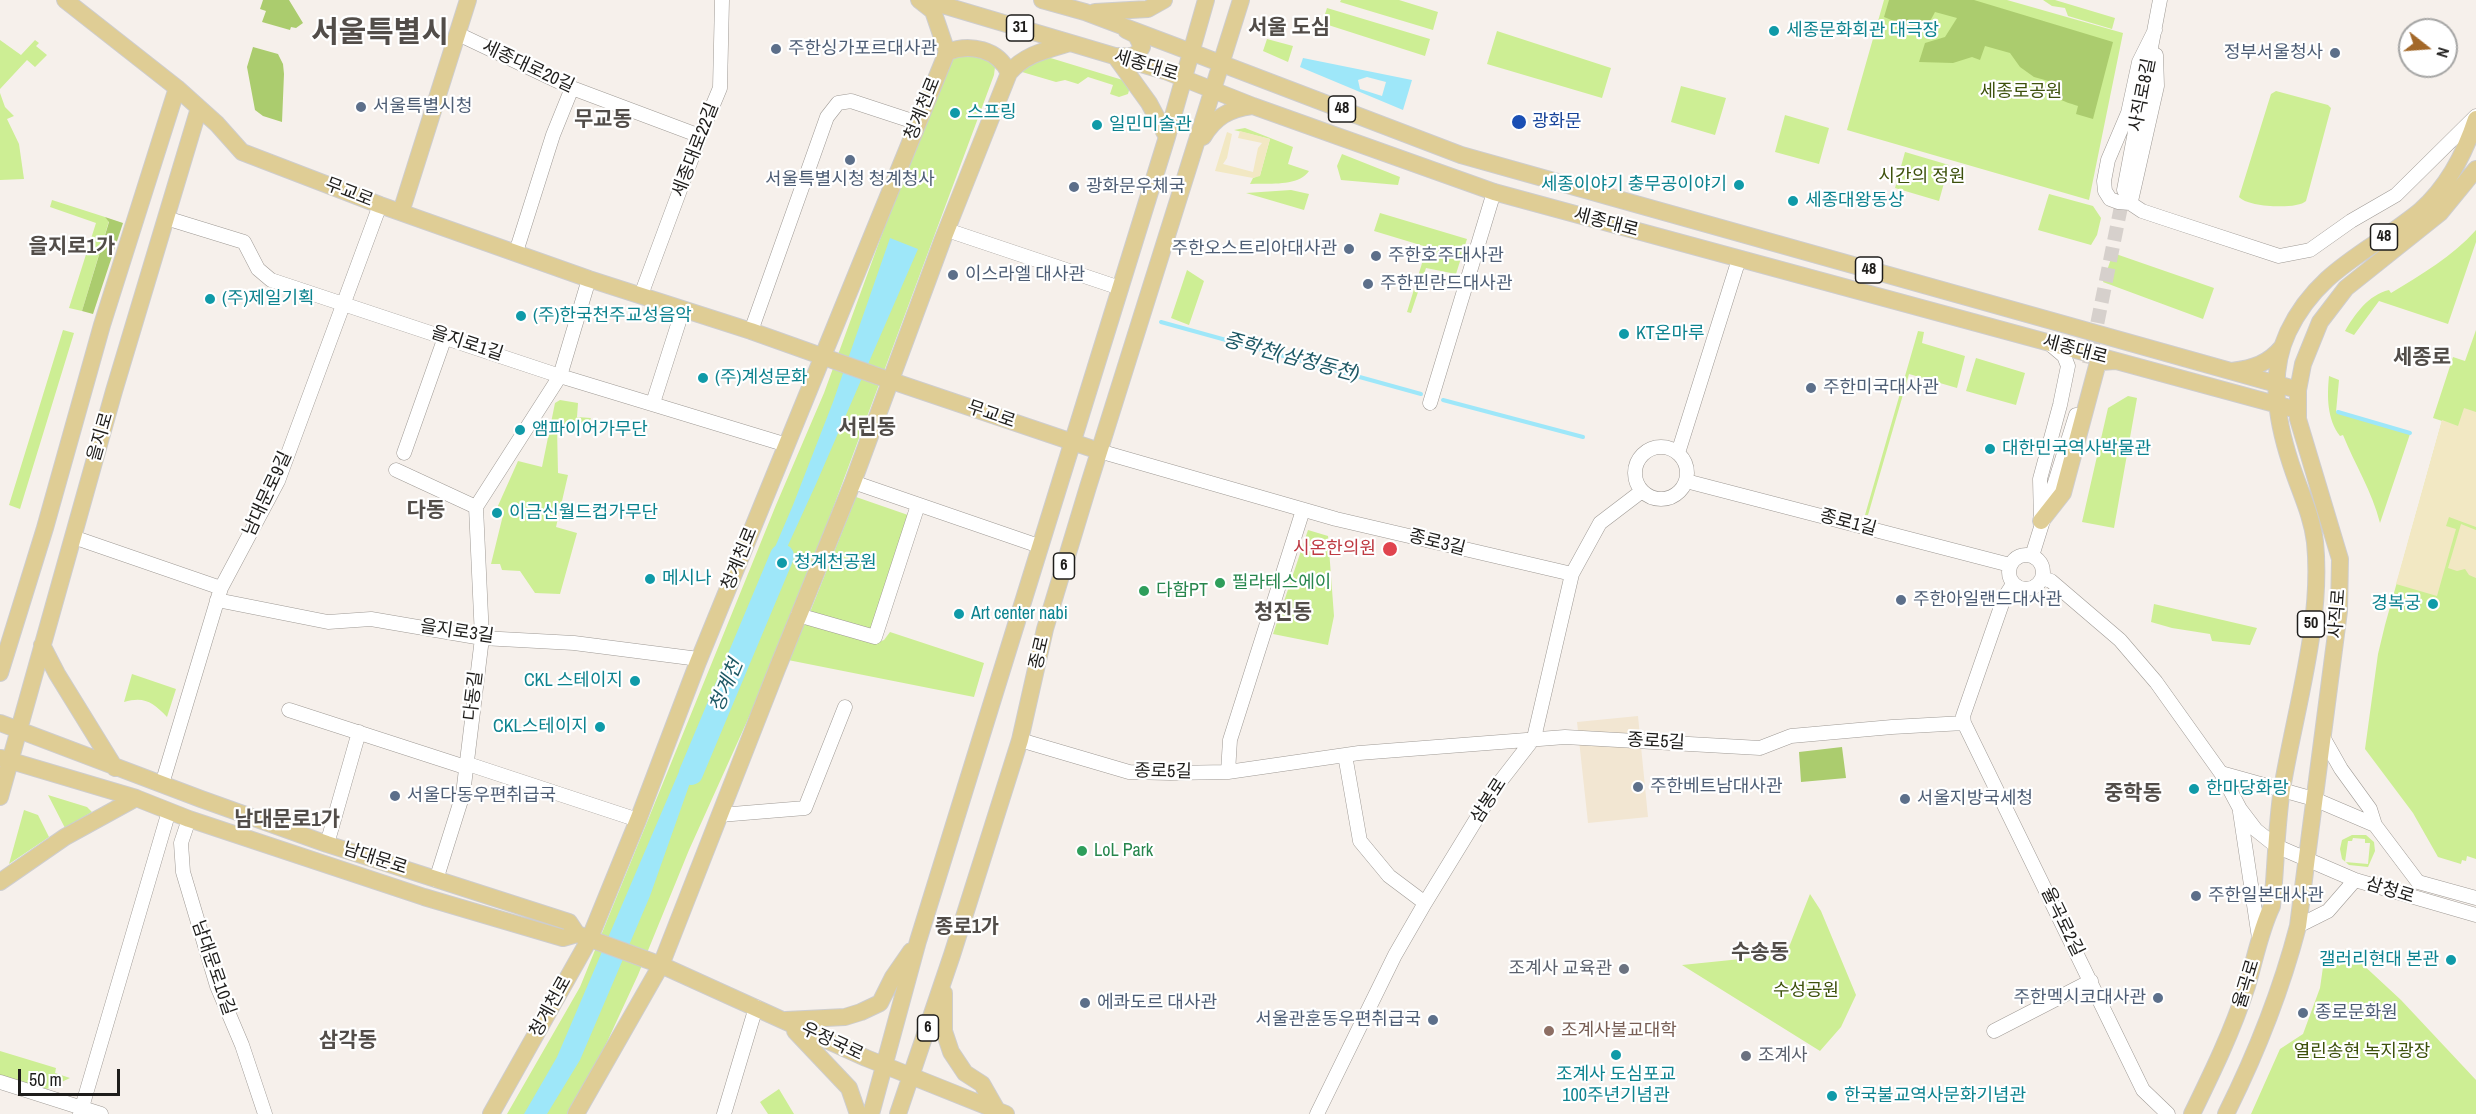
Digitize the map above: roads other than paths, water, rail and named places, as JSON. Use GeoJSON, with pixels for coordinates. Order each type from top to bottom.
{"type":"FeatureCollection","features":[{"type":"Feature","properties":{"kind":"main road"},"geometry":{"type":"LineString","coordinates":[[65,0],[199,108]]}},
{"type":"Feature","properties":{"kind":"main road","name":"세종대로20길"},"geometry":{"type":"LineString","coordinates":[[401,212],[468,0]]}},
{"type":"Feature","properties":{"kind":"main road"},"geometry":{"type":"LineString","coordinates":[[919,0],[933,11],[947,52],[962,47],[982,50],[999,59],[1009,73]]}},
{"type":"Feature","properties":{"kind":"main road","name":"세종대로"},"geometry":{"type":"LineString","coordinates":[[926,0],[1184,78],[1253,106],[1494,192],[2297,410]]}},
{"type":"Feature","properties":{"kind":"main road","name":"세종대로"},"geometry":{"type":"LineString","coordinates":[[1042,0],[1085,12],[1461,155],[2298,390]]}},
{"type":"Feature","properties":{"kind":"main road"},"geometry":{"type":"LineString","coordinates":[[1085,12],[1148,9],[1164,0]]}},
{"type":"Feature","properties":{"kind":"main road","name":"6"},"geometry":{"type":"LineString","coordinates":[[1184,78],[1206,0]]}},
{"type":"Feature","properties":{"kind":"main road","name":"6"},"geometry":{"type":"LineString","coordinates":[[1214,89],[1241,0]]}},
{"type":"Feature","properties":{"kind":"main road"},"geometry":{"type":"LineString","coordinates":[[1085,12],[1130,32],[1140,40],[1142,47],[1139,53],[1133,56],[1115,56]]}},
{"type":"Feature","properties":{"kind":"main road"},"geometry":{"type":"LineString","coordinates":[[576,1114],[654,962],[720,815],[853,482],[887,380],[1009,73],[1018,63],[1033,54],[1070,43]]}},
{"type":"Feature","properties":{"kind":"main road","name":"청계천로"},"geometry":{"type":"LineString","coordinates":[[491,1114],[587,939],[638,820],[698,662],[787,445],[830,359],[918,123],[947,52]]}},
{"type":"Feature","properties":{"kind":"main road"},"geometry":{"type":"LineString","coordinates":[[1115,56],[1149,103],[1167,137]]}},
{"type":"Feature","properties":{"kind":"main road","name":"종로"},"geometry":{"type":"LineString","coordinates":[[871,1114],[918,940],[1184,78]]}},
{"type":"Feature","properties":{"kind":"main road","name":"을지로"},"geometry":{"type":"LineString","coordinates":[[0,673],[7,626],[45,528],[102,325],[177,88]]}},
{"type":"Feature","properties":{"kind":"main road","name":"종로"},"geometry":{"type":"LineString","coordinates":[[898,1114],[944,980],[1020,740],[1045,629],[1214,89]]}},
{"type":"Feature","properties":{"kind":"main road"},"geometry":{"type":"LineString","coordinates":[[1193,154],[1217,118],[1232,110],[1253,106]]}},
{"type":"Feature","properties":{"kind":"main road","name":"을지로"},"geometry":{"type":"LineString","coordinates":[[0,797],[5,759],[19,731],[114,392],[199,108]]}},
{"type":"Feature","properties":{"kind":"main road","name":"무교로"},"geometry":{"type":"LineString","coordinates":[[199,108],[218,124],[242,152],[380,205],[589,279],[751,331],[887,380],[1099,451]]}},
{"type":"Feature","properties":{"kind":"main road","name":"48"},"geometry":{"type":"LineString","coordinates":[[2277,384],[2283,346],[2291,326],[2321,284],[2347,261],[2421,209],[2432,198],[2460,157],[2476,118]]}},
{"type":"Feature","properties":{"kind":"main road","name":"48"},"geometry":{"type":"LineString","coordinates":[[2297,410],[2303,364],[2320,322],[2332,304],[2363,273],[2440,213],[2476,169]]}},
{"type":"Feature","properties":{"kind":"main road"},"geometry":{"type":"LineString","coordinates":[[2227,371],[2260,366],[2283,346]]}},
{"type":"Feature","properties":{"kind":"main road"},"geometry":{"type":"LineString","coordinates":[[2041,521],[2063,494],[2097,366],[2101,362],[2115,361]]}},
{"type":"Feature","properties":{"kind":"main road","name":"50"},"geometry":{"type":"LineString","coordinates":[[2277,384],[2277,405]]}},
{"type":"Feature","properties":{"kind":"main road","name":"사직로"},"geometry":{"type":"LineString","coordinates":[[2276,846],[2282,789],[2304,673],[2316,563],[2312,523],[2280,428],[2277,405]]}},
{"type":"Feature","properties":{"kind":"main road","name":"사직로"},"geometry":{"type":"LineString","coordinates":[[2297,410],[2306,449],[2327,510],[2340,559],[2340,611],[2307,858]]}},
{"type":"Feature","properties":{"kind":"main road"},"geometry":{"type":"LineString","coordinates":[[42,645],[57,674],[115,768]]}},
{"type":"Feature","properties":{"kind":"main road","name":"남대문로"},"geometry":{"type":"LineString","coordinates":[[0,723],[115,768],[327,844],[569,922],[587,939]]}},
{"type":"Feature","properties":{"kind":"main road","name":"남대문로"},"geometry":{"type":"LineString","coordinates":[[5,759],[136,798],[189,819],[424,897],[559,937],[587,939]]}},
{"type":"Feature","properties":{"kind":"main road"},"geometry":{"type":"LineString","coordinates":[[0,882],[65,837],[136,798]]}},
{"type":"Feature","properties":{"kind":"main road","name":"율곡로"},"geometry":{"type":"LineString","coordinates":[[2192,1114],[2227,1044],[2265,921],[2272,906],[2276,846]]}},
{"type":"Feature","properties":{"kind":"main road","name":"율곡로"},"geometry":{"type":"LineString","coordinates":[[2226,1114],[2247,1073],[2272,1007],[2298,926],[2307,858]]}},
{"type":"Feature","properties":{"kind":"main road","name":"우정국로"},"geometry":{"type":"LineString","coordinates":[[587,939],[654,962],[884,1066],[999,1113]]}},
{"type":"Feature","properties":{"kind":"main road"},"geometry":{"type":"LineString","coordinates":[[783,1020],[845,1017],[880,1002],[893,977],[918,940]]}},
{"type":"Feature","properties":{"kind":"main road"},"geometry":{"type":"LineString","coordinates":[[944,980],[944,1031],[951,1052],[965,1073],[982,1084],[999,1113]]}},
{"type":"Feature","properties":{"kind":"main road"},"geometry":{"type":"LineString","coordinates":[[783,1020],[849,1088],[858,1114]]}},
{"type":"Feature","properties":{"kind":"street","name":"세종대로22길"},"geometry":{"type":"LineString","coordinates":[[641,295],[720,88],[723,0]]}},
{"type":"Feature","properties":{"kind":"street","name":"사직로8길"},"geometry":{"type":"LineString","coordinates":[[2124,190],[2160,0]]}},
{"type":"Feature","properties":{"kind":"street"},"geometry":{"type":"LineString","coordinates":[[2130,203],[2157,86],[2156,30]]}},
{"type":"Feature","properties":{"kind":"street"},"geometry":{"type":"LineString","coordinates":[[2156,30],[2139,62],[2128,113],[2108,160],[2104,181],[2105,191],[2110,199],[2130,203],[2142,211],[2279,256],[2310,250],[2351,221],[2396,195],[2476,118]]}},
{"type":"Feature","properties":{"kind":"street","name":"세종대로20길"},"geometry":{"type":"LineString","coordinates":[[458,34],[572,87],[700,136]]}},
{"type":"Feature","properties":{"kind":"street"},"geometry":{"type":"LineString","coordinates":[[516,252],[553,135],[572,87]]}},
{"type":"Feature","properties":{"kind":"street"},"geometry":{"type":"LineString","coordinates":[[751,331],[827,117],[838,103],[851,100],[918,123]]}},
{"type":"Feature","properties":{"kind":"street"},"geometry":{"type":"LineString","coordinates":[[1430,403],[1494,192]]}},
{"type":"Feature","properties":{"kind":"street","name":"남대문로9길"},"geometry":{"type":"LineString","coordinates":[[162,784],[219,594],[278,481],[380,205]]}},
{"type":"Feature","properties":{"kind":"street","name":"을지로1길"},"geometry":{"type":"LineString","coordinates":[[166,218],[244,242],[258,269],[271,280],[560,375],[787,445]]}},
{"type":"Feature","properties":{"kind":"street"},"geometry":{"type":"LineString","coordinates":[[947,230],[1120,288]]}},
{"type":"Feature","properties":{"kind":"street"},"geometry":{"type":"LineString","coordinates":[[1678,453],[1739,259]]}},
{"type":"Feature","properties":{"kind":"street"},"geometry":{"type":"LineString","coordinates":[[396,470],[476,507],[560,375],[589,279]]}},
{"type":"Feature","properties":{"kind":"street"},"geometry":{"type":"LineString","coordinates":[[653,403],[683,309]]}},
{"type":"Feature","properties":{"kind":"street"},"geometry":{"type":"LineString","coordinates":[[404,453],[445,337]]}},
{"type":"Feature","properties":{"kind":"street"},"geometry":{"type":"LineString","coordinates":[[2041,521],[2040,479],[2068,366],[2058,349],[2044,342]]}},
{"type":"Feature","properties":{"kind":"street"},"geometry":{"type":"LineString","coordinates":[[2032,555],[2041,521],[2084,393]]}},
{"type":"Feature","properties":{"kind":"street"},"geometry":{"type":"LineString","coordinates":[[1662,447],[1678,453],[1686,461],[1686,481],[1681,491],[1665,499],[1656,499],[1638,486],[1635,472],[1640,458],[1646,452],[1662,447]]}},
{"type":"Feature","properties":{"kind":"street","name":"종로3길"},"geometry":{"type":"LineString","coordinates":[[1099,451],[1303,510],[1572,574]]}},
{"type":"Feature","properties":{"kind":"street","name":"종로1길"},"geometry":{"type":"LineString","coordinates":[[1686,481],[2010,565]]}},
{"type":"Feature","properties":{"kind":"street"},"geometry":{"type":"LineString","coordinates":[[853,482],[1040,546]]}},
{"type":"Feature","properties":{"kind":"street","name":"삼봉로"},"geometry":{"type":"LineString","coordinates":[[1317,1114],[1395,955],[1425,903],[1496,787],[1534,738],[1572,574],[1600,523],[1642,491]]}},
{"type":"Feature","properties":{"kind":"street"},"geometry":{"type":"LineString","coordinates":[[798,615],[875,638],[918,505]]}},
{"type":"Feature","properties":{"kind":"street","name":"다동길"},"geometry":{"type":"LineString","coordinates":[[436,880],[463,794],[482,638],[476,507]]}},
{"type":"Feature","properties":{"kind":"street"},"geometry":{"type":"LineString","coordinates":[[1228,772],[1230,740],[1303,510]]}},
{"type":"Feature","properties":{"kind":"street","name":"을지로3길"},"geometry":{"type":"LineString","coordinates":[[73,537],[219,594],[328,622],[371,619],[482,638],[574,643],[691,658],[698,662]]}},
{"type":"Feature","properties":{"kind":"street"},"geometry":{"type":"LineString","coordinates":[[2016,586],[2009,575],[2010,565],[2017,557],[2032,555]]}},
{"type":"Feature","properties":{"kind":"street"},"geometry":{"type":"LineString","coordinates":[[2016,586],[2032,588],[2042,578],[2043,567],[2032,555]]}},
{"type":"Feature","properties":{"kind":"street"},"geometry":{"type":"LineString","coordinates":[[2042,578],[2051,581],[2120,640],[2156,682],[2221,773],[2240,810],[2260,941]]}},
{"type":"Feature","properties":{"kind":"street"},"geometry":{"type":"LineString","coordinates":[[1964,723],[1970,717],[2016,586]]}},
{"type":"Feature","properties":{"kind":"street"},"geometry":{"type":"LineString","coordinates":[[720,815],[806,808],[845,707]]}},
{"type":"Feature","properties":{"kind":"street"},"geometry":{"type":"LineString","coordinates":[[289,710],[638,820]]}},
{"type":"Feature","properties":{"kind":"street","name":"종로5길"},"geometry":{"type":"LineString","coordinates":[[1020,740],[1129,772],[1228,772],[1345,755],[1534,738],[1565,737],[1760,748],[1791,736],[1964,723]]}},
{"type":"Feature","properties":{"kind":"street","name":"율곡로2길"},"geometry":{"type":"LineString","coordinates":[[1964,723],[2143,1090],[2168,1114]]}},
{"type":"Feature","properties":{"kind":"street"},"geometry":{"type":"LineString","coordinates":[[327,844],[359,732]]}},
{"type":"Feature","properties":{"kind":"street","name":"삼청로"},"geometry":{"type":"LineString","coordinates":[[2324,739],[2341,769],[2370,809],[2376,825],[2418,882],[2476,898]]}},
{"type":"Feature","properties":{"kind":"street"},"geometry":{"type":"LineString","coordinates":[[1345,755],[1360,841],[1389,876],[1425,903]]}},
{"type":"Feature","properties":{"kind":"street"},"geometry":{"type":"LineString","coordinates":[[2221,773],[2314,799],[2376,825]]}},
{"type":"Feature","properties":{"kind":"street","name":"삼청로"},"geometry":{"type":"LineString","coordinates":[[2240,810],[2256,830],[2276,846],[2355,880],[2476,915]]}},
{"type":"Feature","properties":{"kind":"street"},"geometry":{"type":"LineString","coordinates":[[81,1111],[169,811]]}},
{"type":"Feature","properties":{"kind":"street","name":"남대문로10길"},"geometry":{"type":"LineString","coordinates":[[189,819],[181,843],[183,872],[217,986],[242,1045],[265,1114]]}},
{"type":"Feature","properties":{"kind":"street"},"geometry":{"type":"LineString","coordinates":[[2298,926],[2328,911],[2355,880]]}},
{"type":"Feature","properties":{"kind":"street"},"geometry":{"type":"LineString","coordinates":[[1994,1031],[2091,981]]}},
{"type":"Feature","properties":{"kind":"street"},"geometry":{"type":"LineString","coordinates":[[724,1114],[756,1007]]}},
{"type":"Feature","properties":{"kind":"street"},"geometry":{"type":"LineString","coordinates":[[0,1082],[81,1111],[101,1114]]}},
{"type":"Feature","properties":{"kind":"street"},"geometry":{"type":"LineString","coordinates":[[2143,1090],[2154,1114]]}},
{"type":"Feature","properties":{"kind":"water"},"geometry":{"type":"Polygon","coordinates":[[[1303,58],[1412,80],[1403,110],[1300,67],[1303,58]],[[1367,77],[1358,80],[1360,89],[1382,96],[1386,82],[1367,77]]]}},
{"type":"Feature","properties":{"kind":"water","name":"청계천"},"geometry":{"type":"Polygon","coordinates":[[[890,238],[918,249],[816,484],[726,681],[650,896],[580,1060],[547,1114],[524,1114],[557,1057],[793,505],[833,402],[890,238]]]}},
{"type":"Feature","properties":{"kind":"waterway","name":"중학천(삼청동천)"},"geometry":{"type":"LineString","coordinates":[[1161,322],[1421,394]]}},
{"type":"Feature","properties":{"kind":"waterway","name":"중학천(삼청동천)"},"geometry":{"type":"LineString","coordinates":[[1443,400],[1583,437]]}},
{"type":"Feature","properties":{"kind":"waterway"},"geometry":{"type":"LineString","coordinates":[[2338,412],[2410,433]]}},
{"type":"Feature","properties":{"kind":"waterway","name":"청계천"},"geometry":{"type":"LineString","coordinates":[[691,773],[782,556]]}},
{"type":"Feature","properties":{"kind":"tunnel"},"geometry":{"type":"LineString","coordinates":[[2089,364],[2124,192]]}},
{"type":"Feature","properties":{"kind":"place","name":"세종문화회관 대극장"},"geometry":{"type":"Point","coordinates":[1774,31]}},
{"type":"Feature","properties":{"kind":"place","name":"주한싱가포르대사관"},"geometry":{"type":"Point","coordinates":[776,49]}},
{"type":"Feature","properties":{"kind":"place","name":"정부서울청사"},"geometry":{"type":"Point","coordinates":[2335,53]}},
{"type":"Feature","properties":{"kind":"place","name":"서울특별시청"},"geometry":{"type":"Point","coordinates":[361,107]}},
{"type":"Feature","properties":{"kind":"place","name":"스프링"},"geometry":{"type":"Point","coordinates":[955,113]}},
{"type":"Feature","properties":{"kind":"place","name":"광화문"},"geometry":{"type":"Point","coordinates":[1519,122]}},
{"type":"Feature","properties":{"kind":"place","name":"일민미술관"},"geometry":{"type":"Point","coordinates":[1097,125]}},
{"type":"Feature","properties":{"kind":"place","name":"서울특별시청 청계청사"},"geometry":{"type":"Point","coordinates":[850,160]}},
{"type":"Feature","properties":{"kind":"place","name":"세종이야기 충무공이야기"},"geometry":{"type":"Point","coordinates":[1739,185]}},
{"type":"Feature","properties":{"kind":"place","name":"광화문우체국"},"geometry":{"type":"Point","coordinates":[1074,187]}},
{"type":"Feature","properties":{"kind":"place","name":"세종대왕동상"},"geometry":{"type":"Point","coordinates":[1793,201]}},
{"type":"Feature","properties":{"kind":"place","name":"주한오스트리아대사관"},"geometry":{"type":"Point","coordinates":[1349,249]}},
{"type":"Feature","properties":{"kind":"place","name":"주한호주대사관"},"geometry":{"type":"Point","coordinates":[1376,256]}},
{"type":"Feature","properties":{"kind":"place","name":"이스라엘 대사관"},"geometry":{"type":"Point","coordinates":[953,275]}},
{"type":"Feature","properties":{"kind":"place","name":"주한핀란드대사관"},"geometry":{"type":"Point","coordinates":[1368,284]}},
{"type":"Feature","properties":{"kind":"place","name":"(주)제일기획"},"geometry":{"type":"Point","coordinates":[210,299]}},
{"type":"Feature","properties":{"kind":"place","name":"(주)한국천주교성음악"},"geometry":{"type":"Point","coordinates":[521,316]}},
{"type":"Feature","properties":{"kind":"place","name":"KT온마루"},"geometry":{"type":"Point","coordinates":[1624,334]}},
{"type":"Feature","properties":{"kind":"place","name":"(주)계성문화"},"geometry":{"type":"Point","coordinates":[703,378]}},
{"type":"Feature","properties":{"kind":"place","name":"주한미국대사관"},"geometry":{"type":"Point","coordinates":[1811,388]}},
{"type":"Feature","properties":{"kind":"place","name":"앰파이어가무단"},"geometry":{"type":"Point","coordinates":[520,430]}},
{"type":"Feature","properties":{"kind":"place","name":"대한민국역사박물관"},"geometry":{"type":"Point","coordinates":[1990,449]}},
{"type":"Feature","properties":{"kind":"place","name":"이금신월드컵가무단"},"geometry":{"type":"Point","coordinates":[497,513]}},
{"type":"Feature","properties":{"kind":"place","name":"시온한의원"},"geometry":{"type":"Point","coordinates":[1390,549]}},
{"type":"Feature","properties":{"kind":"place","name":"청계천공원"},"geometry":{"type":"Point","coordinates":[782,563]}},
{"type":"Feature","properties":{"kind":"place","name":"메시나"},"geometry":{"type":"Point","coordinates":[650,579]}},
{"type":"Feature","properties":{"kind":"place","name":"필라테스에이"},"geometry":{"type":"Point","coordinates":[1220,583]}},
{"type":"Feature","properties":{"kind":"place","name":"다함PT"},"geometry":{"type":"Point","coordinates":[1144,591]}},
{"type":"Feature","properties":{"kind":"place","name":"주한아일랜드대사관"},"geometry":{"type":"Point","coordinates":[1901,600]}},
{"type":"Feature","properties":{"kind":"place","name":"경복궁"},"geometry":{"type":"Point","coordinates":[2433,604]}},
{"type":"Feature","properties":{"kind":"place","name":"Art center nabi"},"geometry":{"type":"Point","coordinates":[959,614]}},
{"type":"Feature","properties":{"kind":"place","name":"CKL 스테이지"},"geometry":{"type":"Point","coordinates":[635,681]}},
{"type":"Feature","properties":{"kind":"place","name":"CKL스테이지"},"geometry":{"type":"Point","coordinates":[600,727]}},
{"type":"Feature","properties":{"kind":"place","name":"주한베트남대사관"},"geometry":{"type":"Point","coordinates":[1638,787]}},
{"type":"Feature","properties":{"kind":"place","name":"한마당화랑"},"geometry":{"type":"Point","coordinates":[2194,789]}},
{"type":"Feature","properties":{"kind":"place","name":"서울다동우편취급국"},"geometry":{"type":"Point","coordinates":[395,796]}},
{"type":"Feature","properties":{"kind":"place","name":"서울지방국세청"},"geometry":{"type":"Point","coordinates":[1905,799]}},
{"type":"Feature","properties":{"kind":"place","name":"LoL Park"},"geometry":{"type":"Point","coordinates":[1082,851]}},
{"type":"Feature","properties":{"kind":"place","name":"주한일본대사관"},"geometry":{"type":"Point","coordinates":[2196,896]}},
{"type":"Feature","properties":{"kind":"place","name":"갤러리현대 본관"},"geometry":{"type":"Point","coordinates":[2451,960]}},
{"type":"Feature","properties":{"kind":"place","name":"조계사 교육관"},"geometry":{"type":"Point","coordinates":[1624,969]}},
{"type":"Feature","properties":{"kind":"place","name":"주한멕시코대사관"},"geometry":{"type":"Point","coordinates":[2158,998]}},
{"type":"Feature","properties":{"kind":"place","name":"에콰도르 대사관"},"geometry":{"type":"Point","coordinates":[1085,1003]}},
{"type":"Feature","properties":{"kind":"place","name":"종로문화원"},"geometry":{"type":"Point","coordinates":[2303,1013]}},
{"type":"Feature","properties":{"kind":"place","name":"서울관훈동우편취급국"},"geometry":{"type":"Point","coordinates":[1433,1020]}},
{"type":"Feature","properties":{"kind":"place","name":"조계사불교대학"},"geometry":{"type":"Point","coordinates":[1549,1031]}},
{"type":"Feature","properties":{"kind":"place","name":"조계사 도심포교 100주년기념관"},"geometry":{"type":"Point","coordinates":[1616,1055]}},
{"type":"Feature","properties":{"kind":"place","name":"조계사"},"geometry":{"type":"Point","coordinates":[1746,1056]}},
{"type":"Feature","properties":{"kind":"place","name":"한국불교역사문화기념관"},"geometry":{"type":"Point","coordinates":[1832,1096]}},
{"type":"Feature","properties":{"kind":"district","name":"서울 도심"},"geometry":{"type":"Point","coordinates":[1289,28]}},
{"type":"Feature","properties":{"kind":"district","name":"서울특별시"},"geometry":{"type":"Point","coordinates":[380,34]}},
{"type":"Feature","properties":{"kind":"district","name":"무교동"},"geometry":{"type":"Point","coordinates":[603,120]}},
{"type":"Feature","properties":{"kind":"district","name":"을지로1가"},"geometry":{"type":"Point","coordinates":[72,247]}},
{"type":"Feature","properties":{"kind":"district","name":"세종로"},"geometry":{"type":"Point","coordinates":[2422,358]}},
{"type":"Feature","properties":{"kind":"district","name":"서린동"},"geometry":{"type":"Point","coordinates":[867,428]}},
{"type":"Feature","properties":{"kind":"district","name":"다동"},"geometry":{"type":"Point","coordinates":[426,511]}},
{"type":"Feature","properties":{"kind":"district","name":"청진동"},"geometry":{"type":"Point","coordinates":[1283,613]}},
{"type":"Feature","properties":{"kind":"district","name":"중학동"},"geometry":{"type":"Point","coordinates":[2133,794]}},
{"type":"Feature","properties":{"kind":"district","name":"남대문로1가"},"geometry":{"type":"Point","coordinates":[287,820]}},
{"type":"Feature","properties":{"kind":"district","name":"종로1가"},"geometry":{"type":"Point","coordinates":[967,928]}},
{"type":"Feature","properties":{"kind":"district","name":"수송동"},"geometry":{"type":"Point","coordinates":[1760,953]}},
{"type":"Feature","properties":{"kind":"district","name":"삼각동"},"geometry":{"type":"Point","coordinates":[348,1041]}},
{"type":"Feature","properties":{"kind":"park label","name":"세종로공원"},"geometry":{"type":"Point","coordinates":[2021,92]}},
{"type":"Feature","properties":{"kind":"park label","name":"시간의 정원"},"geometry":{"type":"Point","coordinates":[1922,177]}},
{"type":"Feature","properties":{"kind":"park label","name":"수성공원"},"geometry":{"type":"Point","coordinates":[1806,991]}},
{"type":"Feature","properties":{"kind":"park label","name":"열린송현 녹지광장"},"geometry":{"type":"Point","coordinates":[2362,1052]}}]}
